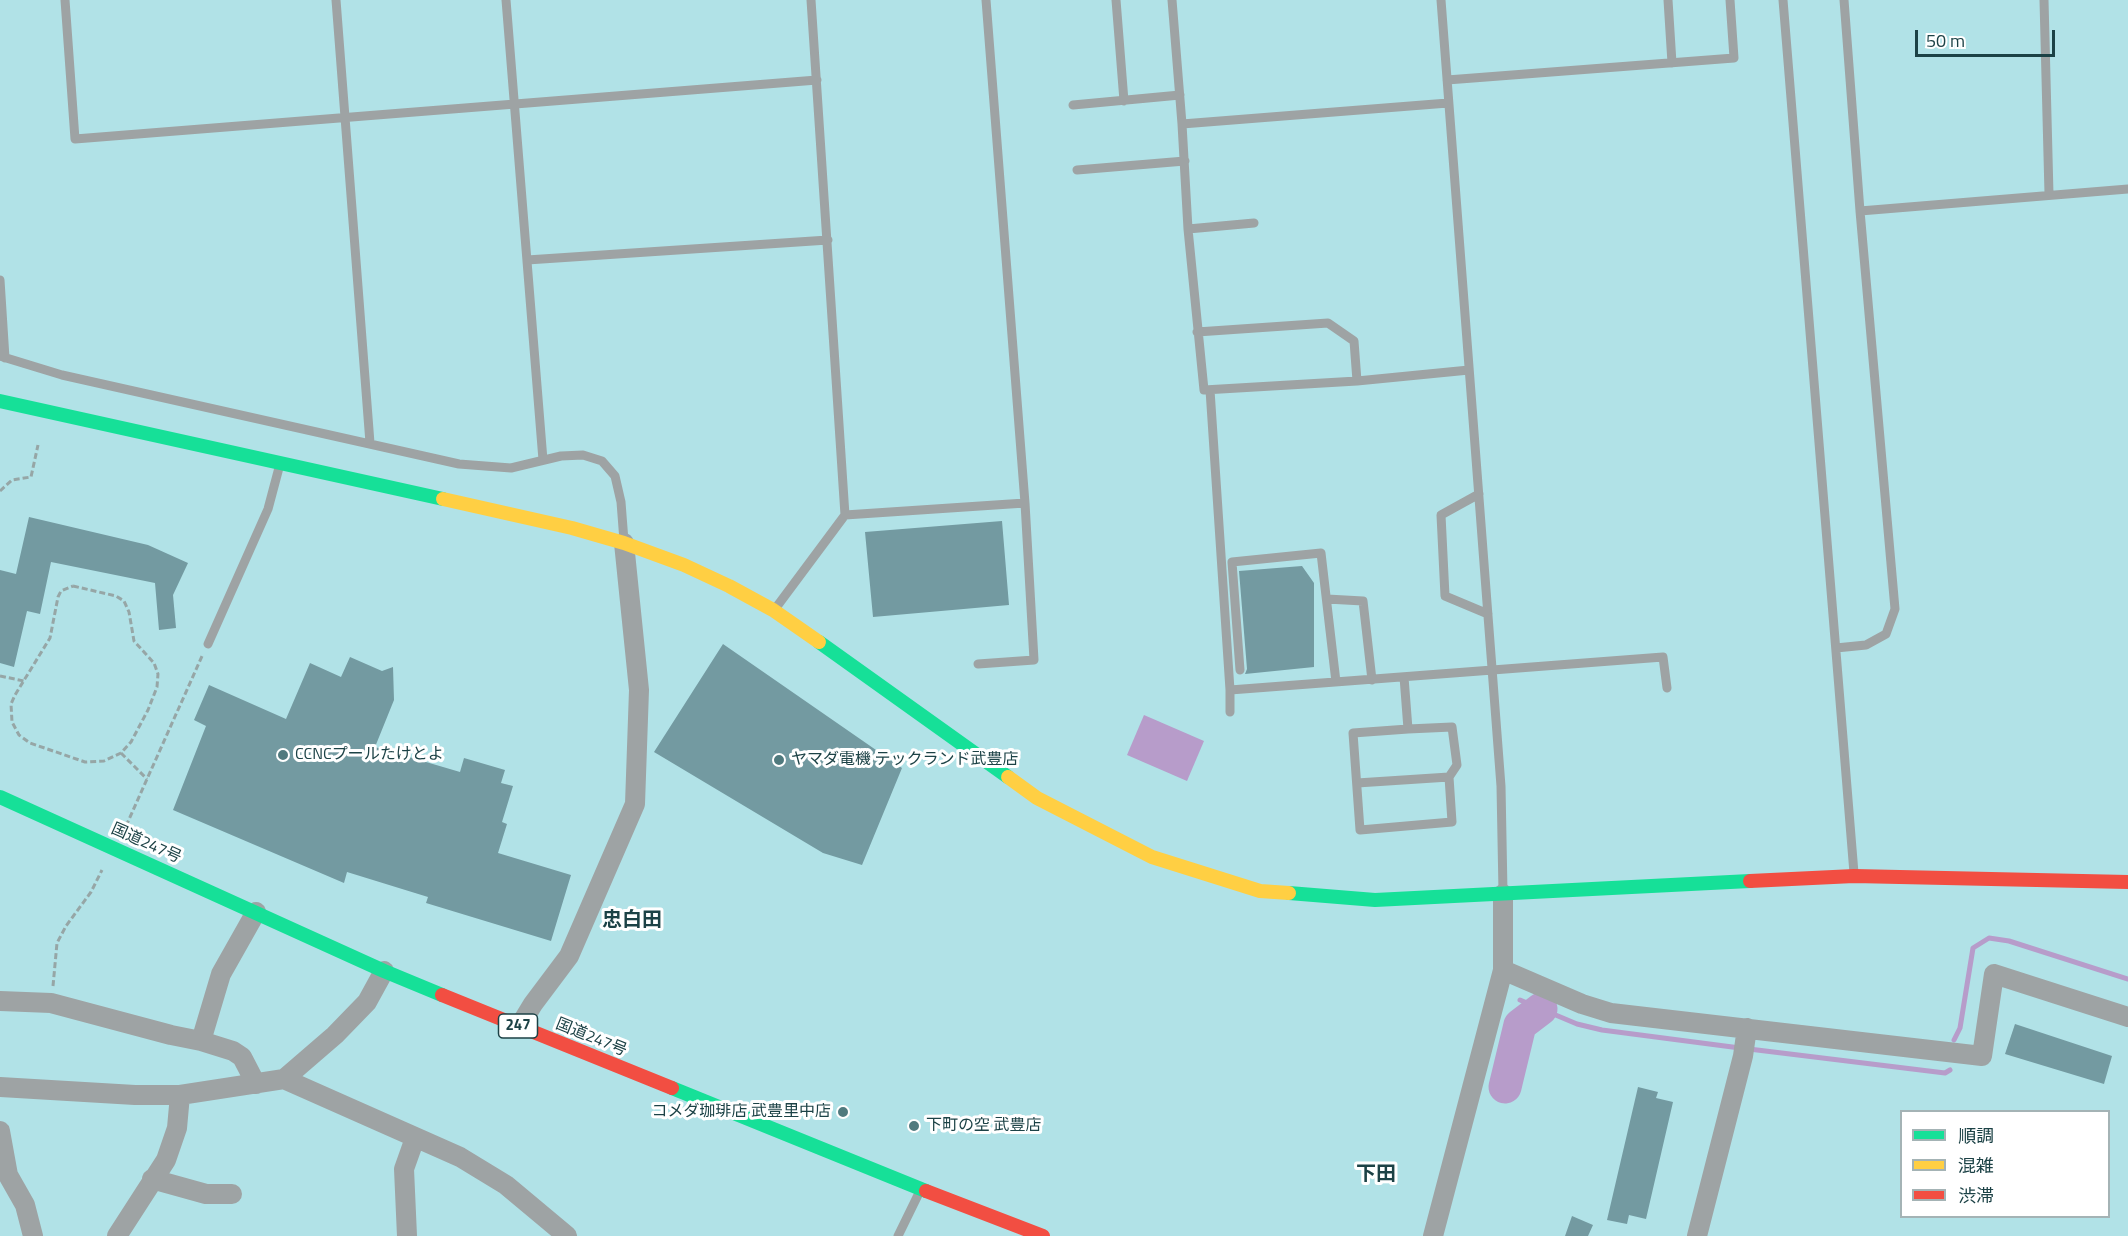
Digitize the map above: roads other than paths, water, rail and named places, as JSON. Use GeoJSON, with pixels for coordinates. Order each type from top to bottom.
{"type":"FeatureCollection","features":[{"type":"Feature","properties":{"kind":"main road"},"geometry":{"type":"LineString","coordinates":[[0,400],[572,528],[624,543],[684,566],[729,586],[773,610],[1037,798],[1152,857],[1260,891],[1375,900],[1854,876],[2128,882]]}},
{"type":"Feature","properties":{"kind":"main road","name":"国道247号"},"geometry":{"type":"LineString","coordinates":[[1,802],[116,848],[384,971],[920,1189],[1043,1236]]}},
{"type":"Feature","properties":{"kind":"street"},"geometry":{"type":"LineString","coordinates":[[519,1027],[532,1004],[569,956],[635,804],[639,690],[624,543]]}},
{"type":"Feature","properties":{"kind":"street"},"geometry":{"type":"LineString","coordinates":[[1433,1236],[1503,970],[1503,894]]}},
{"type":"Feature","properties":{"kind":"street"},"geometry":{"type":"LineString","coordinates":[[201,1041],[221,974],[256,912]]}},
{"type":"Feature","properties":{"kind":"street"},"geometry":{"type":"LineString","coordinates":[[1503,970],[1598,1010],[1745,1041],[1982,1056],[1995,974],[2128,1017]]}},
{"type":"Feature","properties":{"kind":"street"},"geometry":{"type":"LineString","coordinates":[[0,1088],[180,1095],[284,1079],[343,1027],[367,1002],[384,971]]}},
{"type":"Feature","properties":{"kind":"street"},"geometry":{"type":"LineString","coordinates":[[0,1001],[51,1003],[233,1051],[242,1057],[256,1084]]}},
{"type":"Feature","properties":{"kind":"street"},"geometry":{"type":"LineString","coordinates":[[1697,1236],[1745,1041]]}},
{"type":"Feature","properties":{"kind":"street"},"geometry":{"type":"LineString","coordinates":[[284,1079],[460,1157],[506,1185],[567,1236]]}},
{"type":"Feature","properties":{"kind":"street"},"geometry":{"type":"LineString","coordinates":[[117,1236],[166,1160],[177,1128],[180,1095]]}},
{"type":"Feature","properties":{"kind":"street"},"geometry":{"type":"LineString","coordinates":[[0,1131],[8,1175],[25,1205],[33,1236]]}},
{"type":"Feature","properties":{"kind":"street"},"geometry":{"type":"LineString","coordinates":[[407,1236],[404,1169],[415,1138]]}},
{"type":"Feature","properties":{"kind":"street"},"geometry":{"type":"LineString","coordinates":[[152,1179],[206,1194],[232,1194]]}},
{"type":"Feature","properties":{"kind":"street"},"geometry":{"type":"LineString","coordinates":[[986,1236],[993,1216]]}},
{"type":"Feature","properties":{"kind":"lane"},"geometry":{"type":"LineString","coordinates":[[64,0],[75,139],[817,80]]}},
{"type":"Feature","properties":{"kind":"lane"},"geometry":{"type":"LineString","coordinates":[[336,0],[370,443]]}},
{"type":"Feature","properties":{"kind":"lane"},"geometry":{"type":"LineString","coordinates":[[506,0],[543,460]]}},
{"type":"Feature","properties":{"kind":"lane"},"geometry":{"type":"LineString","coordinates":[[773,610],[845,515],[811,0]]}},
{"type":"Feature","properties":{"kind":"lane"},"geometry":{"type":"LineString","coordinates":[[978,664],[1034,660],[1025,503],[986,0]]}},
{"type":"Feature","properties":{"kind":"lane"},"geometry":{"type":"LineString","coordinates":[[1116,0],[1124,100]]}},
{"type":"Feature","properties":{"kind":"lane"},"geometry":{"type":"LineString","coordinates":[[1172,0],[1188,229],[1204,390],[1357,381],[1469,370]]}},
{"type":"Feature","properties":{"kind":"lane"},"geometry":{"type":"LineString","coordinates":[[1441,0],[1501,786],[1503,894]]}},
{"type":"Feature","properties":{"kind":"lane"},"geometry":{"type":"LineString","coordinates":[[1668,0],[1672,63]]}},
{"type":"Feature","properties":{"kind":"lane"},"geometry":{"type":"LineString","coordinates":[[1447,80],[1734,58],[1730,0]]}},
{"type":"Feature","properties":{"kind":"lane"},"geometry":{"type":"LineString","coordinates":[[1783,0],[1854,876]]}},
{"type":"Feature","properties":{"kind":"lane"},"geometry":{"type":"LineString","coordinates":[[1836,648],[1866,645],[1886,634],[1895,609],[1860,211],[1845,0]]}},
{"type":"Feature","properties":{"kind":"lane"},"geometry":{"type":"LineString","coordinates":[[2044,0],[2049,195]]}},
{"type":"Feature","properties":{"kind":"lane"},"geometry":{"type":"LineString","coordinates":[[1073,105],[1180,95]]}},
{"type":"Feature","properties":{"kind":"lane"},"geometry":{"type":"LineString","coordinates":[[1182,124],[1449,103]]}},
{"type":"Feature","properties":{"kind":"lane"},"geometry":{"type":"LineString","coordinates":[[1077,170],[1185,161]]}},
{"type":"Feature","properties":{"kind":"lane"},"geometry":{"type":"LineString","coordinates":[[1860,211],[2128,189]]}},
{"type":"Feature","properties":{"kind":"lane"},"geometry":{"type":"LineString","coordinates":[[1188,229],[1254,222]]}},
{"type":"Feature","properties":{"kind":"lane"},"geometry":{"type":"LineString","coordinates":[[527,260],[828,240]]}},
{"type":"Feature","properties":{"kind":"lane"},"geometry":{"type":"LineString","coordinates":[[0,280],[2,357],[62,375],[459,464],[511,468],[561,456],[583,455],[602,461],[615,476],[621,502],[624,543]]}},
{"type":"Feature","properties":{"kind":"lane"},"geometry":{"type":"LineString","coordinates":[[1197,332],[1328,323],[1354,341],[1357,381]]}},
{"type":"Feature","properties":{"kind":"lane"},"geometry":{"type":"LineString","coordinates":[[1210,390],[1230,712]]}},
{"type":"Feature","properties":{"kind":"lane"},"geometry":{"type":"LineString","coordinates":[[208,645],[268,509],[280,462]]}},
{"type":"Feature","properties":{"kind":"lane"},"geometry":{"type":"LineString","coordinates":[[1479,494],[1441,515],[1445,596],[1488,614]]}},
{"type":"Feature","properties":{"kind":"lane"},"geometry":{"type":"LineString","coordinates":[[845,515],[1025,503]]}},
{"type":"Feature","properties":{"kind":"lane"},"geometry":{"type":"LineString","coordinates":[[1239,670],[1232,562],[1321,553],[1336,682]]}},
{"type":"Feature","properties":{"kind":"lane"},"geometry":{"type":"LineString","coordinates":[[1327,599],[1363,601],[1372,680]]}},
{"type":"Feature","properties":{"kind":"lane"},"geometry":{"type":"LineString","coordinates":[[1230,690],[1663,657],[1667,688]]}},
{"type":"Feature","properties":{"kind":"lane"},"geometry":{"type":"LineString","coordinates":[[1404,677],[1408,729]]}},
{"type":"Feature","properties":{"kind":"lane"},"geometry":{"type":"LineString","coordinates":[[1452,727],[1457,765],[1449,777],[1452,822],[1360,830],[1353,733],[1408,729],[1452,727]]}},
{"type":"Feature","properties":{"kind":"lane"},"geometry":{"type":"LineString","coordinates":[[1357,783],[1449,777]]}},
{"type":"Feature","properties":{"kind":"lane"},"geometry":{"type":"LineString","coordinates":[[898,1236],[920,1189]]}},
{"type":"Feature","properties":{"kind":"waterway"},"geometry":{"type":"LineString","coordinates":[[1954,1040],[1960,1028],[1973,948],[1989,938],[2009,941],[2128,979]]}},
{"type":"Feature","properties":{"kind":"waterway"},"geometry":{"type":"LineString","coordinates":[[1520,1000],[1577,1024],[1602,1030],[1740,1048]]}},
{"type":"Feature","properties":{"kind":"waterway"},"geometry":{"type":"LineString","coordinates":[[1505,1087],[1520,1025],[1541,1009]]}},
{"type":"Feature","properties":{"kind":"waterway"},"geometry":{"type":"LineString","coordinates":[[1749,1049],[1945,1073],[1950,1070]]}},
{"type":"Feature","properties":{"kind":"place","name":"CCNCプールたけとよ"},"geometry":{"type":"Point","coordinates":[283,755]}},
{"type":"Feature","properties":{"kind":"place","name":"ヤマダ電機 テックランド武豊店"},"geometry":{"type":"Point","coordinates":[779,760]}},
{"type":"Feature","properties":{"kind":"place","name":"コメダ珈琲店 武豊里中店"},"geometry":{"type":"Point","coordinates":[843,1112]}},
{"type":"Feature","properties":{"kind":"place","name":"下町の空 武豊店"},"geometry":{"type":"Point","coordinates":[914,1126]}},
{"type":"Feature","properties":{"kind":"district","name":"忠白田"},"geometry":{"type":"Point","coordinates":[632,921]}},
{"type":"Feature","properties":{"kind":"district","name":"下田"},"geometry":{"type":"Point","coordinates":[1376,1175]}}]}
